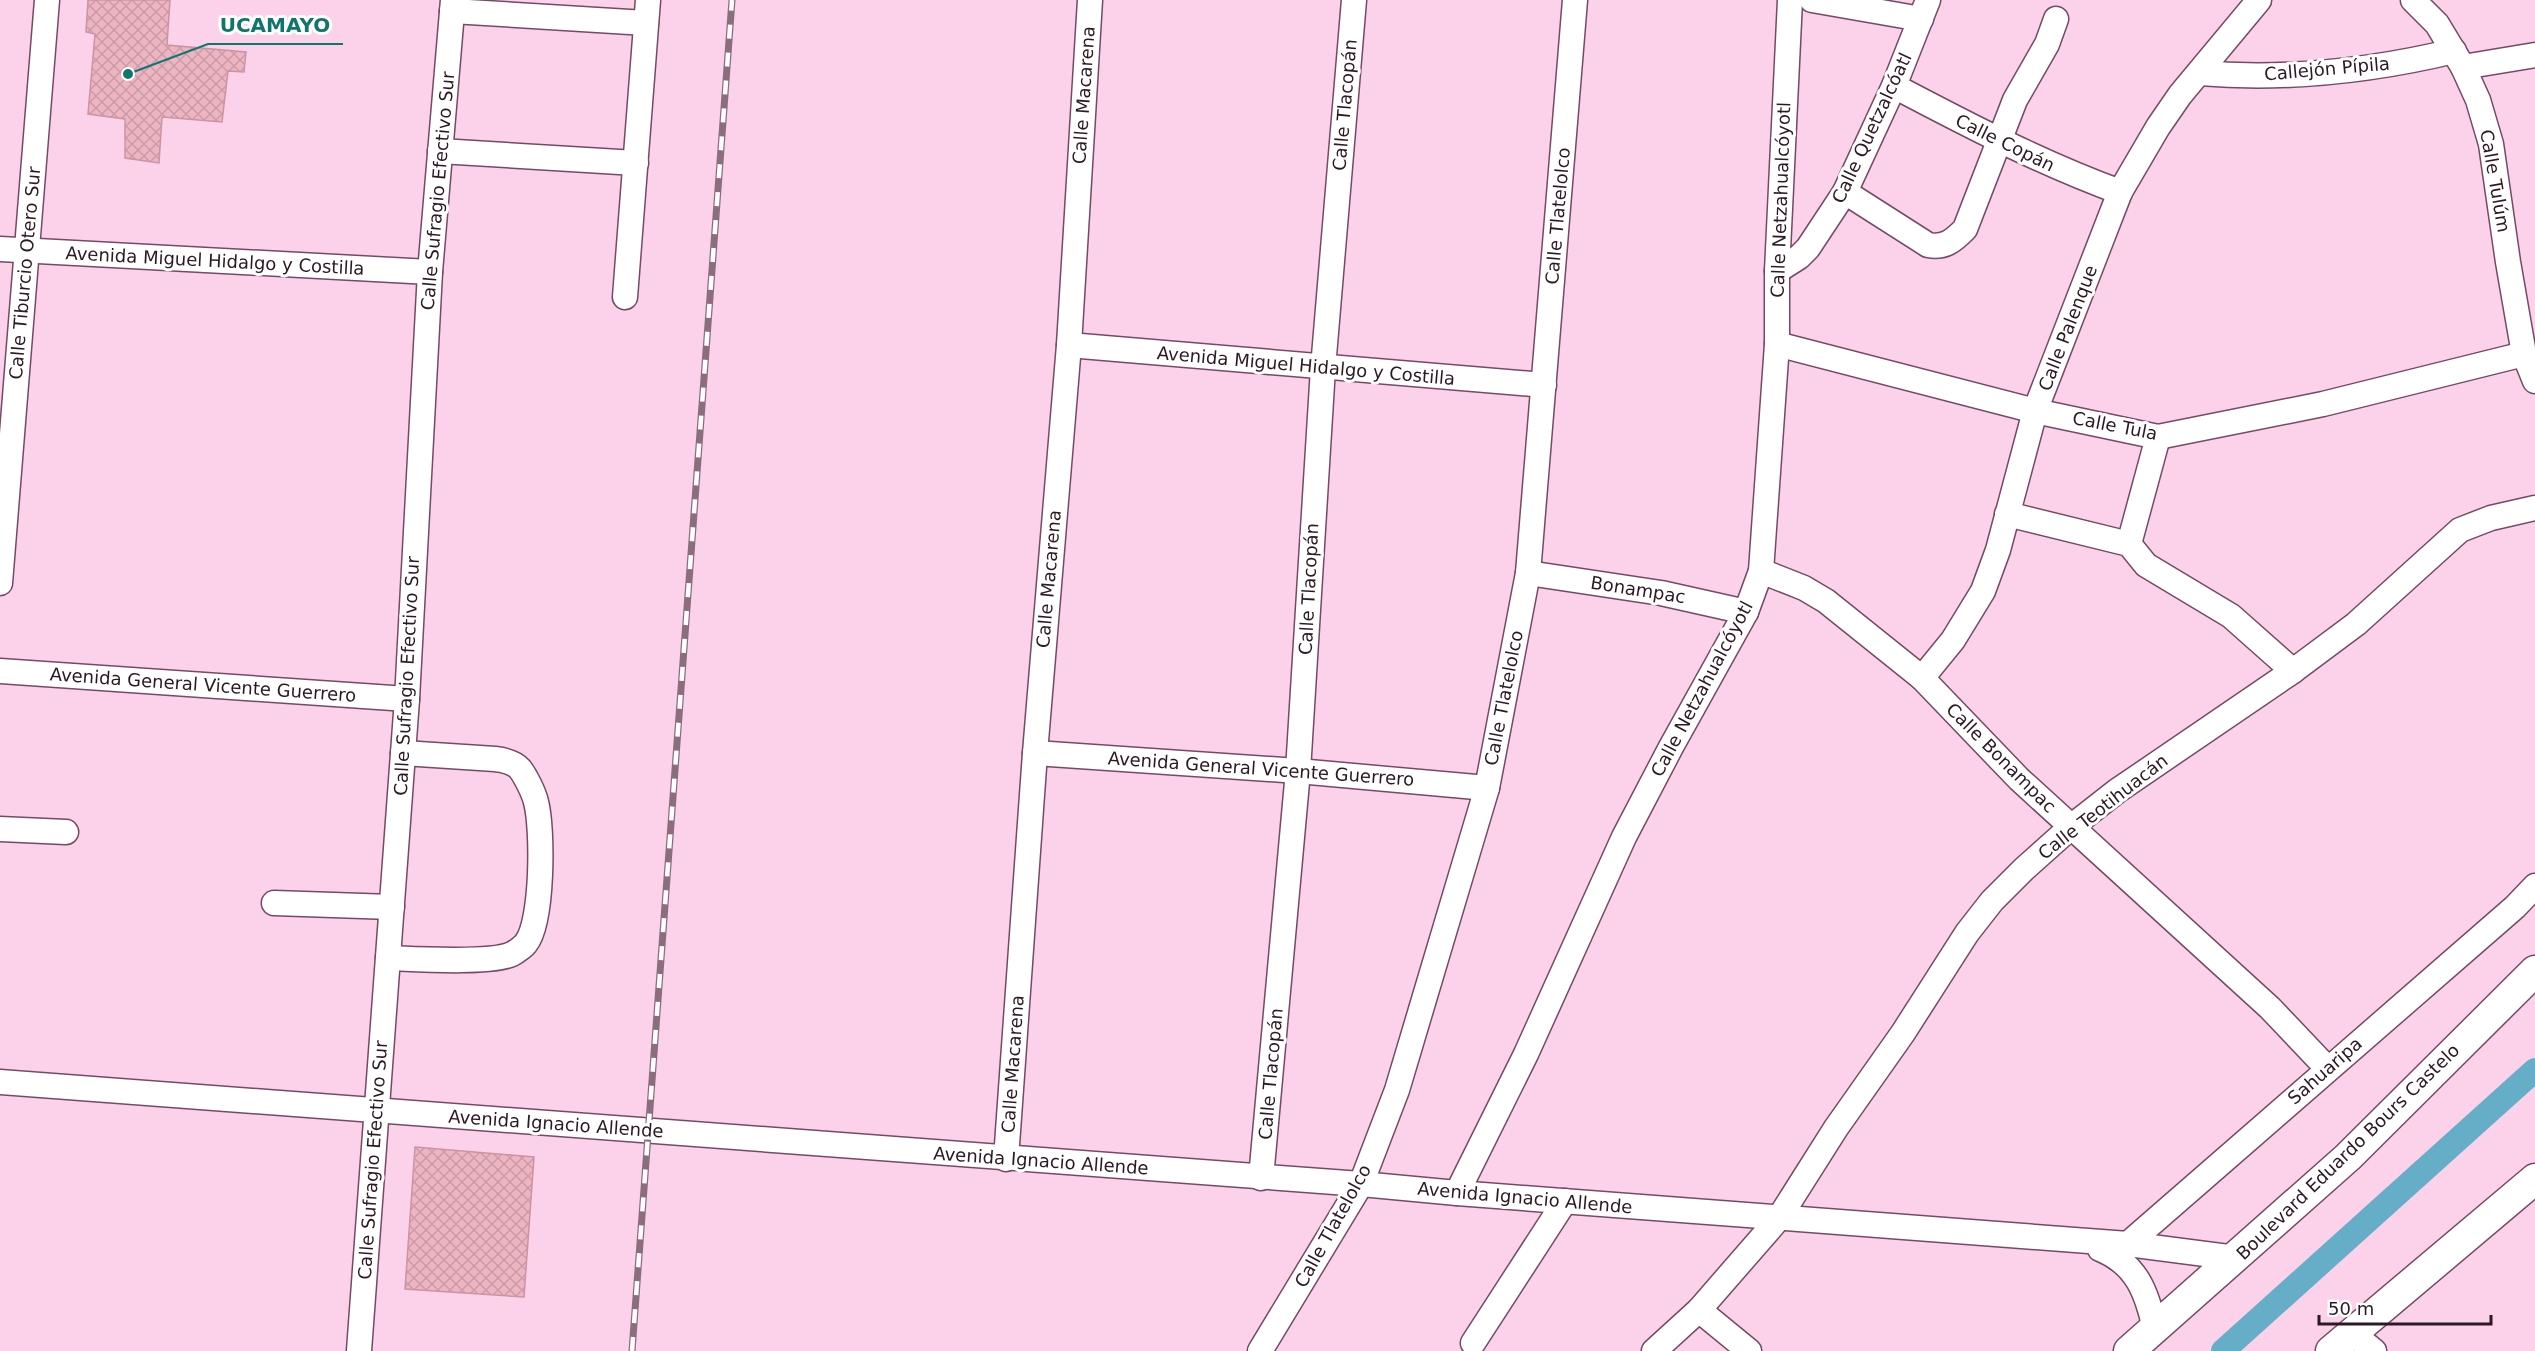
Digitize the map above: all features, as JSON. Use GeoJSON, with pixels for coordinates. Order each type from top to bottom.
{"type":"FeatureCollection","features":[{"type":"Feature","properties":{"kind":"main road","name":"Boulevard Eduardo Bours Castelo"},"geometry":{"type":"LineString","coordinates":[[2129,1351],[2348,1157],[2535,971]]}},
{"type":"Feature","properties":{"kind":"main road"},"geometry":{"type":"LineString","coordinates":[[2353,1345],[2535,1179]]}},
{"type":"Feature","properties":{"kind":"street","name":"Calle Tiburcio Otero Sur"},"geometry":{"type":"LineString","coordinates":[[0,583],[47,0]]}},
{"type":"Feature","properties":{"kind":"street","name":"Calle Macarena"},"geometry":{"type":"LineString","coordinates":[[1006,1159],[1035,753],[1069,345],[1090,0]]}},
{"type":"Feature","properties":{"kind":"street","name":"Calle Tlacopán"},"geometry":{"type":"LineString","coordinates":[[1261,1178],[1298,771],[1323,368],[1354,0]]}},
{"type":"Feature","properties":{"kind":"street","name":"Calle Tlatelolco"},"geometry":{"type":"LineString","coordinates":[[1260,1351],[1361,1184],[1397,1090],[1487,788],[1528,573],[1575,0]]}},
{"type":"Feature","properties":{"kind":"street","name":"Calle Netzahualcóyotl"},"geometry":{"type":"LineString","coordinates":[[1457,1193],[1526,1054],[1624,837],[1746,612],[1761,571],[1777,344],[1777,271],[1790,0]]}},
{"type":"Feature","properties":{"kind":"street"},"geometry":{"type":"LineString","coordinates":[[1812,0],[1925,10]]}},
{"type":"Feature","properties":{"kind":"street","name":"Calle Palenque"},"geometry":{"type":"LineString","coordinates":[[1922,678],[1953,640],[1983,591],[1998,550],[2035,411],[2120,192],[2158,127],[2259,0]]}},
{"type":"Feature","properties":{"kind":"street","name":"Calle Tulúm"},"geometry":{"type":"LineString","coordinates":[[2413,0],[2437,24],[2458,59],[2478,100],[2491,144],[2524,354],[2535,381]]}},
{"type":"Feature","properties":{"kind":"street"},"geometry":{"type":"LineString","coordinates":[[453,5],[647,11],[625,297]]}},
{"type":"Feature","properties":{"kind":"street","name":"Calle Sufragio Efectivo Sur"},"geometry":{"type":"LineString","coordinates":[[359,1351],[407,699],[430,272],[453,5]]}},
{"type":"Feature","properties":{"kind":"street","name":"Calle Quetzalcóatl"},"geometry":{"type":"LineString","coordinates":[[1777,271],[1799,257],[1808,248],[1845,192],[1894,86],[1925,10]]}},
{"type":"Feature","properties":{"kind":"street"},"geometry":{"type":"LineString","coordinates":[[1845,192],[1928,245],[1938,247],[1947,245],[1965,230],[2015,100],[2047,44],[2056,19]]}},
{"type":"Feature","properties":{"kind":"street","name":"Callejón Pípila"},"geometry":{"type":"LineString","coordinates":[[2199,73],[2232,76],[2297,75],[2425,58],[2458,59],[2535,55]]}},
{"type":"Feature","properties":{"kind":"street","name":"Calle Copán"},"geometry":{"type":"LineString","coordinates":[[1894,86],[1999,142],[2070,174],[2120,192]]}},
{"type":"Feature","properties":{"kind":"street"},"geometry":{"type":"LineString","coordinates":[[440,151],[636,163]]}},
{"type":"Feature","properties":{"kind":"street","name":"Avenida Miguel Hidalgo y Costilla"},"geometry":{"type":"LineString","coordinates":[[0,249],[430,272]]}},
{"type":"Feature","properties":{"kind":"street","name":"Calle Tula"},"geometry":{"type":"LineString","coordinates":[[1777,344],[2035,411],[2158,437],[2323,404],[2524,354]]}},
{"type":"Feature","properties":{"kind":"street","name":"Avenida Miguel Hidalgo y Costilla"},"geometry":{"type":"LineString","coordinates":[[1069,345],[1544,385]]}},
{"type":"Feature","properties":{"kind":"street"},"geometry":{"type":"LineString","coordinates":[[2129,544],[2158,437]]}},
{"type":"Feature","properties":{"kind":"street","name":"Calle Teotihuacán"},"geometry":{"type":"LineString","coordinates":[[1654,1351],[1699,1310],[1779,1218],[1836,1128],[1903,1032],[1967,933],[1992,901],[2024,869],[2071,827],[2117,791],[2293,671],[2356,624],[2460,530],[2491,518],[2535,508]]}},
{"type":"Feature","properties":{"kind":"street"},"geometry":{"type":"LineString","coordinates":[[2007,514],[2129,544],[2146,565],[2231,616],[2293,671]]}},
{"type":"Feature","properties":{"kind":"street","name":"Calle Bonampac"},"geometry":{"type":"LineString","coordinates":[[1761,571],[1804,588],[1826,601],[1922,678],[2019,778],[2270,1008],[2327,1068]]}},
{"type":"Feature","properties":{"kind":"street","name":"Bonampac"},"geometry":{"type":"LineString","coordinates":[[1528,573],[1661,593],[1746,612]]}},
{"type":"Feature","properties":{"kind":"street","name":"Avenida General Vicente Guerrero"},"geometry":{"type":"LineString","coordinates":[[0,671],[407,699]]}},
{"type":"Feature","properties":{"kind":"street"},"geometry":{"type":"LineString","coordinates":[[388,958],[485,959],[512,954],[527,942],[534,926],[538,896],[541,842],[536,801],[520,768],[510,762],[495,759],[403,753]]}},
{"type":"Feature","properties":{"kind":"street","name":"Avenida General Vicente Guerrero"},"geometry":{"type":"LineString","coordinates":[[1035,753],[1298,771],[1487,788]]}},
{"type":"Feature","properties":{"kind":"street"},"geometry":{"type":"LineString","coordinates":[[0,829],[66,832]]}},
{"type":"Feature","properties":{"kind":"street","name":"Sahuaripa"},"geometry":{"type":"LineString","coordinates":[[2121,1249],[2515,907],[2535,886]]}},
{"type":"Feature","properties":{"kind":"street"},"geometry":{"type":"LineString","coordinates":[[274,903],[392,907]]}},
{"type":"Feature","properties":{"kind":"street","name":"Avenida Ignacio Allende"},"geometry":{"type":"LineString","coordinates":[[0,1082],[1361,1184],[2081,1241],[2121,1249],[2236,1258]]}},
{"type":"Feature","properties":{"kind":"street"},"geometry":{"type":"LineString","coordinates":[[1473,1343],[1565,1201]]}},
{"type":"Feature","properties":{"kind":"street"},"geometry":{"type":"LineString","coordinates":[[2121,1249],[2142,1288],[2155,1329]]}},
{"type":"Feature","properties":{"kind":"street"},"geometry":{"type":"LineString","coordinates":[[1699,1310],[1749,1351]]}},
{"type":"Feature","properties":{"kind":"building"},"geometry":{"type":"Polygon","coordinates":[[[88,0],[170,0],[167,45],[246,52],[244,72],[228,71],[222,122],[162,117],[159,163],[125,158],[125,119],[88,114],[95,34],[86,32],[88,0]]]}},
{"type":"Feature","properties":{"kind":"building"},"geometry":{"type":"Polygon","coordinates":[[[415,1147],[534,1157],[524,1297],[405,1289],[415,1147]]]}},
{"type":"Feature","properties":{"kind":"waterway"},"geometry":{"type":"LineString","coordinates":[[2223,1351],[2535,1070]]}},
{"type":"Feature","properties":{"kind":"railway"},"geometry":{"type":"LineString","coordinates":[[632,1351],[732,0]]}},
{"type":"Feature","properties":{"kind":"place","name":"UCAMAYO"},"geometry":{"type":"Point","coordinates":[128,74]}}]}
